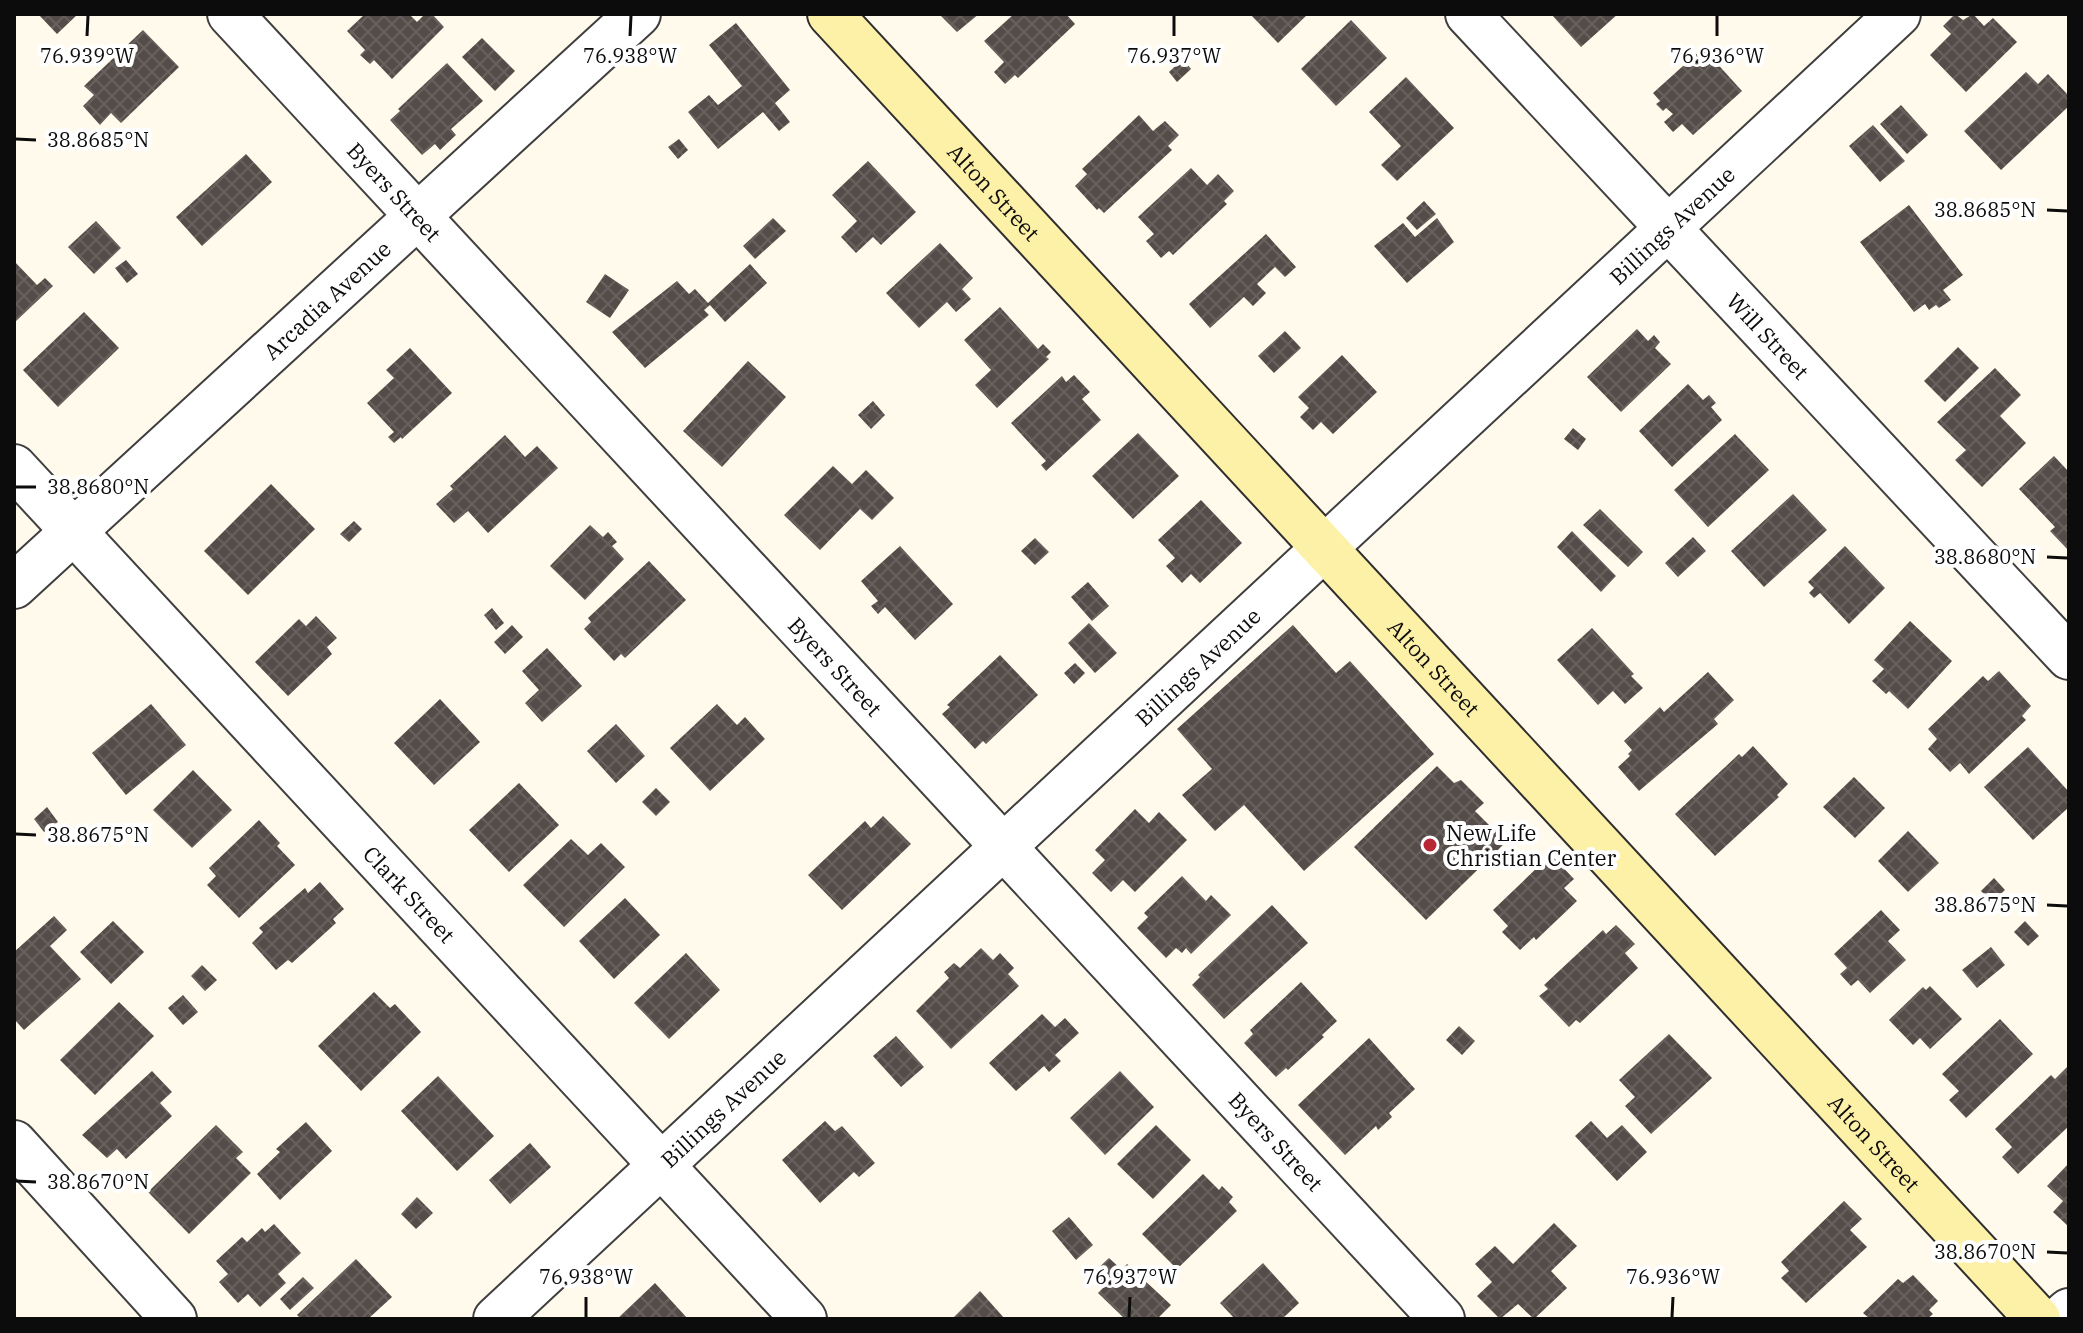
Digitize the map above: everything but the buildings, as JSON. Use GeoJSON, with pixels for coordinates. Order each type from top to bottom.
{"type":"FeatureCollection","features":[{"type":"Feature","properties":{"kind":"street","name":"Byers Street"},"geometry":{"type":"LineString","coordinates":[[230,14],[1442,1319]]}},
{"type":"Feature","properties":{"kind":"street","name":"Arcadia Avenue"},"geometry":{"type":"LineString","coordinates":[[14,586],[638,14]]}},
{"type":"Feature","properties":{"kind":"street","name":"Alton Street"},"geometry":{"type":"LineString","coordinates":[[830,14],[2038,1319]]}},
{"type":"Feature","properties":{"kind":"street","name":"Will Street"},"geometry":{"type":"LineString","coordinates":[[1468,14],[2069,657]]}},
{"type":"Feature","properties":{"kind":"street","name":"Billings Avenue"},"geometry":{"type":"LineString","coordinates":[[496,1319],[1898,14]]}},
{"type":"Feature","properties":{"kind":"street","name":"Clark Street"},"geometry":{"type":"LineString","coordinates":[[14,467],[804,1319]]}},
{"type":"Feature","properties":{"kind":"street"},"geometry":{"type":"LineString","coordinates":[[14,1143],[174,1319]]}},
{"type":"Feature","properties":{"kind":"street"},"geometry":{"type":"LineString","coordinates":[[2060,1319],[2069,1311]]}},
{"type":"Feature","properties":{"kind":"place","name":"New Life Christian Center"},"geometry":{"type":"Point","coordinates":[1430,845]}}]}
